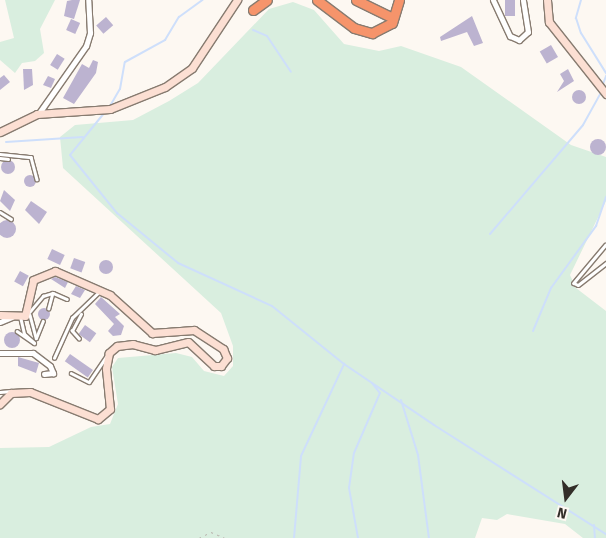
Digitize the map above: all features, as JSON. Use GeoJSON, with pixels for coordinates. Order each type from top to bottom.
{"type":"FeatureCollection","features":[{"type":"Feature","properties":{"kind":"highway"},"geometry":{"type":"LineString","coordinates":[[253,10],[256,0]]}},
{"type":"Feature","properties":{"kind":"highway"},"geometry":{"type":"LineString","coordinates":[[253,10],[263,0]]}},
{"type":"Feature","properties":{"kind":"highway"},"geometry":{"type":"LineString","coordinates":[[253,10],[267,0]]}},
{"type":"Feature","properties":{"kind":"highway"},"geometry":{"type":"LineString","coordinates":[[318,0],[354,28],[368,33],[382,31],[392,23],[399,0]]}},
{"type":"Feature","properties":{"kind":"highway"},"geometry":{"type":"LineString","coordinates":[[356,0],[389,16]]}},
{"type":"Feature","properties":{"kind":"street"},"geometry":{"type":"LineString","coordinates":[[0,132],[37,114],[51,102],[86,46],[90,33],[88,0]]}},
{"type":"Feature","properties":{"kind":"street"},"geometry":{"type":"LineString","coordinates":[[37,114],[60,115],[110,109],[174,81],[199,59],[237,0]]}},
{"type":"Feature","properties":{"kind":"street"},"geometry":{"type":"LineString","coordinates":[[493,0],[510,36],[519,40],[528,32],[522,0]]}},
{"type":"Feature","properties":{"kind":"street"},"geometry":{"type":"LineString","coordinates":[[547,0],[549,22],[606,94]]}},
{"type":"Feature","properties":{"kind":"street"},"geometry":{"type":"LineString","coordinates":[[0,404],[15,392],[37,393],[88,417],[102,418],[110,404],[106,375],[110,353],[128,344],[155,350],[188,342],[214,366],[221,366],[226,360],[223,350],[194,330],[152,333],[101,290],[59,272],[46,272],[33,280],[22,316]]}},
{"type":"Feature","properties":{"kind":"street"},"geometry":{"type":"LineString","coordinates":[[0,315],[22,316]]}},
{"type":"Feature","properties":{"kind":"street"},"geometry":{"type":"LineString","coordinates":[[0,322],[22,316]]}},
{"type":"Feature","properties":{"kind":"street"},"geometry":{"type":"LineString","coordinates":[[0,353],[33,353],[50,366],[53,373],[44,374]]}},
{"type":"Feature","properties":{"kind":"lane"},"geometry":{"type":"LineString","coordinates":[[0,154],[31,157],[37,179]]}},
{"type":"Feature","properties":{"kind":"lane"},"geometry":{"type":"LineString","coordinates":[[0,158],[8,159]]}},
{"type":"Feature","properties":{"kind":"lane"},"geometry":{"type":"LineString","coordinates":[[0,212],[11,219]]}},
{"type":"Feature","properties":{"kind":"lane"},"geometry":{"type":"LineString","coordinates":[[606,245],[574,283],[578,285],[606,263]]}},
{"type":"Feature","properties":{"kind":"lane"},"geometry":{"type":"LineString","coordinates":[[78,339],[72,331],[82,312],[101,290]]}},
{"type":"Feature","properties":{"kind":"lane"},"geometry":{"type":"LineString","coordinates":[[22,316],[43,296],[53,293],[67,299]]}},
{"type":"Feature","properties":{"kind":"lane"},"geometry":{"type":"LineString","coordinates":[[48,308],[53,293]]}},
{"type":"Feature","properties":{"kind":"lane"},"geometry":{"type":"LineString","coordinates":[[54,358],[72,318],[82,312]]}},
{"type":"Feature","properties":{"kind":"lane"},"geometry":{"type":"LineString","coordinates":[[22,316],[36,338],[43,321]]}},
{"type":"Feature","properties":{"kind":"lane"},"geometry":{"type":"LineString","coordinates":[[17,331],[34,343],[24,334],[22,316]]}},
{"type":"Feature","properties":{"kind":"lane"},"geometry":{"type":"LineString","coordinates":[[71,373],[89,382],[102,356],[110,353]]}},
{"type":"Feature","properties":{"kind":"lane"},"geometry":{"type":"LineString","coordinates":[[0,392],[15,392]]}},
{"type":"Feature","properties":{"kind":"path"},"geometry":{"type":"LineString","coordinates":[[199,538],[211,532],[225,538]]}},
{"type":"Feature","properties":{"kind":"green space"},"geometry":{"type":"Polygon","coordinates":[[[5,0],[55,0],[40,29],[44,53],[35,61],[22,63],[15,73],[0,60],[0,42],[14,38],[5,0]]]}},
{"type":"Feature","properties":{"kind":"green space"},"geometry":{"type":"Polygon","coordinates":[[[293,2],[314,10],[344,44],[379,51],[401,46],[461,67],[571,145],[606,157],[606,201],[570,275],[576,288],[606,311],[606,538],[583,538],[565,524],[507,514],[497,520],[482,518],[475,538],[0,538],[0,448],[49,447],[91,427],[110,424],[118,404],[112,367],[118,358],[176,353],[192,357],[204,371],[224,376],[233,366],[233,346],[221,313],[63,168],[60,137],[75,125],[133,120],[169,101],[198,83],[269,9],[293,2]]]}},
{"type":"Feature","properties":{"kind":"building"},"geometry":{"type":"Polygon","coordinates":[[[80,0],[74,19],[64,16],[67,1],[80,0]]]}},
{"type":"Feature","properties":{"kind":"building"},"geometry":{"type":"Polygon","coordinates":[[[505,0],[515,0],[515,16],[505,16],[505,0]]]}},
{"type":"Feature","properties":{"kind":"building"},"geometry":{"type":"Polygon","coordinates":[[[472,16],[483,43],[474,46],[467,32],[441,41],[440,37],[472,16]]]}},
{"type":"Feature","properties":{"kind":"building"},"geometry":{"type":"Polygon","coordinates":[[[106,17],[113,25],[103,34],[96,26],[106,17]]]}},
{"type":"Feature","properties":{"kind":"building"},"geometry":{"type":"Polygon","coordinates":[[[71,19],[80,23],[75,34],[66,30],[71,19]]]}},
{"type":"Feature","properties":{"kind":"building"},"geometry":{"type":"Polygon","coordinates":[[[551,45],[558,57],[547,64],[540,52],[551,45]]]}},
{"type":"Feature","properties":{"kind":"building"},"geometry":{"type":"Polygon","coordinates":[[[57,54],[65,59],[58,70],[50,65],[57,54]]]}},
{"type":"Feature","properties":{"kind":"building"},"geometry":{"type":"Polygon","coordinates":[[[93,60],[98,62],[96,73],[74,104],[63,98],[82,64],[89,68],[93,60]]]}},
{"type":"Feature","properties":{"kind":"building"},"geometry":{"type":"Polygon","coordinates":[[[23,69],[32,69],[33,85],[24,90],[23,69]]]}},
{"type":"Feature","properties":{"kind":"building"},"geometry":{"type":"Polygon","coordinates":[[[568,69],[574,81],[557,92],[564,81],[560,74],[568,69]]]}},
{"type":"Feature","properties":{"kind":"building"},"geometry":{"type":"Polygon","coordinates":[[[4,75],[10,82],[0,90],[0,78],[4,75]]]}},
{"type":"Feature","properties":{"kind":"building"},"geometry":{"type":"Polygon","coordinates":[[[48,76],[55,79],[51,88],[43,85],[48,76]]]}},
{"type":"Feature","properties":{"kind":"building"},"geometry":{"type":"Polygon","coordinates":[[[579,90],[584,92],[586,97],[584,102],[579,104],[574,102],[572,97],[574,92],[579,90]]]}},
{"type":"Feature","properties":{"kind":"building"},"geometry":{"type":"Polygon","coordinates":[[[598,139],[606,147],[598,155],[590,147],[598,139]]]}},
{"type":"Feature","properties":{"kind":"building"},"geometry":{"type":"Polygon","coordinates":[[[5,160],[11,160],[15,167],[11,174],[5,174],[1,170],[1,164],[5,160]]]}},
{"type":"Feature","properties":{"kind":"building"},"geometry":{"type":"Polygon","coordinates":[[[32,175],[35,176],[35,186],[28,187],[25,186],[24,179],[25,176],[32,175]]]}},
{"type":"Feature","properties":{"kind":"building"},"geometry":{"type":"Polygon","coordinates":[[[4,190],[15,200],[10,211],[0,201],[4,190]]]}},
{"type":"Feature","properties":{"kind":"building"},"geometry":{"type":"Polygon","coordinates":[[[31,201],[47,212],[39,224],[25,210],[31,201]]]}},
{"type":"Feature","properties":{"kind":"building"},"geometry":{"type":"Polygon","coordinates":[[[7,220],[13,223],[16,229],[13,235],[7,238],[1,235],[-2,229],[1,223],[7,220]]]}},
{"type":"Feature","properties":{"kind":"building"},"geometry":{"type":"Polygon","coordinates":[[[52,249],[65,255],[60,265],[47,259],[52,249]]]}},
{"type":"Feature","properties":{"kind":"building"},"geometry":{"type":"Polygon","coordinates":[[[74,258],[85,262],[82,272],[70,268],[74,258]]]}},
{"type":"Feature","properties":{"kind":"building"},"geometry":{"type":"Polygon","coordinates":[[[103,260],[109,260],[113,267],[109,274],[103,274],[99,270],[99,264],[103,260]]]}},
{"type":"Feature","properties":{"kind":"building"},"geometry":{"type":"Polygon","coordinates":[[[20,271],[29,276],[23,286],[14,281],[20,271]]]}},
{"type":"Feature","properties":{"kind":"building"},"geometry":{"type":"Polygon","coordinates":[[[55,277],[68,282],[65,288],[51,279],[55,277]]]}},
{"type":"Feature","properties":{"kind":"building"},"geometry":{"type":"Polygon","coordinates":[[[76,286],[85,290],[80,298],[71,294],[76,286]]]}},
{"type":"Feature","properties":{"kind":"building"},"geometry":{"type":"Polygon","coordinates":[[[101,297],[120,314],[115,317],[124,326],[121,335],[113,336],[108,331],[114,324],[95,304],[101,297]]]}},
{"type":"Feature","properties":{"kind":"building"},"geometry":{"type":"Polygon","coordinates":[[[42,308],[46,308],[50,314],[46,320],[42,320],[38,316],[38,312],[42,308]]]}},
{"type":"Feature","properties":{"kind":"building"},"geometry":{"type":"Polygon","coordinates":[[[85,325],[96,333],[90,342],[79,334],[85,325]]]}},
{"type":"Feature","properties":{"kind":"building"},"geometry":{"type":"Polygon","coordinates":[[[12,332],[18,334],[20,340],[18,346],[12,348],[6,346],[4,340],[6,334],[12,332]]]}},
{"type":"Feature","properties":{"kind":"building"},"geometry":{"type":"Polygon","coordinates":[[[70,354],[93,370],[88,377],[65,361],[70,354]]]}},
{"type":"Feature","properties":{"kind":"building"},"geometry":{"type":"Polygon","coordinates":[[[18,357],[39,363],[36,373],[18,366],[18,357]]]}},
{"type":"Feature","properties":{"kind":"waterway"},"geometry":{"type":"LineString","coordinates":[[110,106],[120,89],[125,62],[165,40],[179,17],[202,0]]}},
{"type":"Feature","properties":{"kind":"waterway"},"geometry":{"type":"LineString","coordinates":[[581,0],[576,18],[581,33],[606,73]]}},
{"type":"Feature","properties":{"kind":"waterway"},"geometry":{"type":"LineString","coordinates":[[253,30],[267,36],[291,72]]}},
{"type":"Feature","properties":{"kind":"waterway"},"geometry":{"type":"LineString","coordinates":[[603,84],[606,76]]}},
{"type":"Feature","properties":{"kind":"waterway"},"geometry":{"type":"LineString","coordinates":[[490,234],[583,125],[600,94]]}},
{"type":"Feature","properties":{"kind":"waterway"},"geometry":{"type":"LineString","coordinates":[[105,112],[70,155],[117,213],[178,263],[272,306],[344,364],[434,425],[606,534]]}},
{"type":"Feature","properties":{"kind":"waterway"},"geometry":{"type":"LineString","coordinates":[[6,142],[83,137]]}},
{"type":"Feature","properties":{"kind":"waterway"},"geometry":{"type":"LineString","coordinates":[[533,331],[551,288],[596,226],[606,197]]}},
{"type":"Feature","properties":{"kind":"waterway"},"geometry":{"type":"LineString","coordinates":[[294,538],[301,456],[344,364]]}},
{"type":"Feature","properties":{"kind":"waterway"},"geometry":{"type":"LineString","coordinates":[[358,538],[349,488],[354,453],[380,393],[372,383]]}},
{"type":"Feature","properties":{"kind":"waterway"},"geometry":{"type":"LineString","coordinates":[[401,400],[418,455],[429,538]]}},
{"type":"Feature","properties":{"kind":"waterway"},"geometry":{"type":"LineString","coordinates":[[594,525],[595,538]]}}]}
